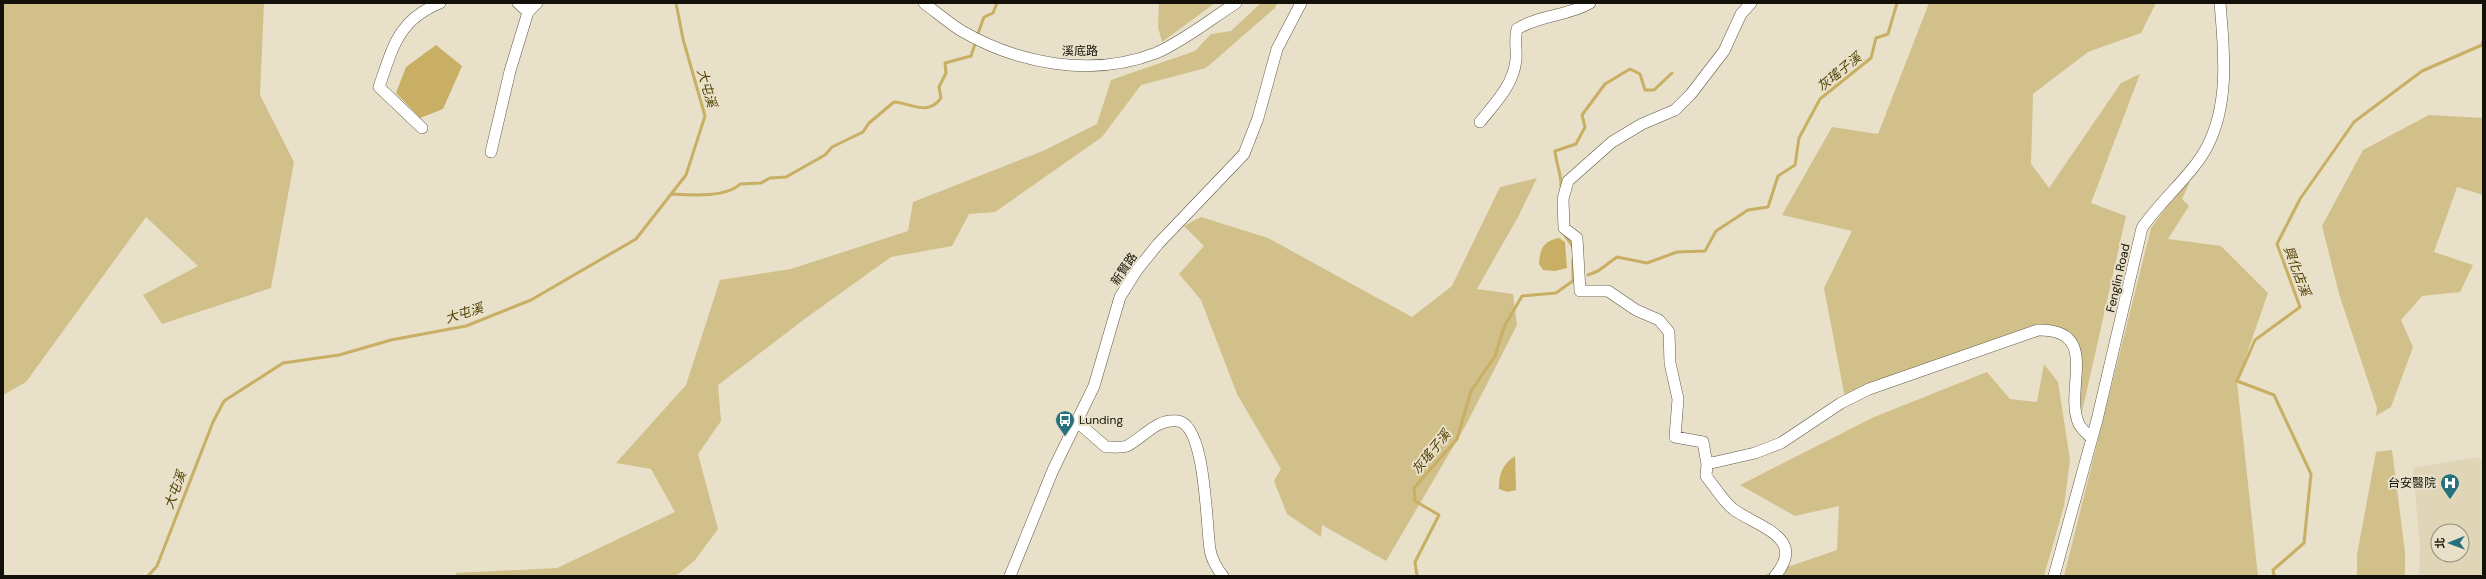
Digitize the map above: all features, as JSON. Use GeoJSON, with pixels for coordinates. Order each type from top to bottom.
{"type":"FeatureCollection","features":[{"type":"Feature","properties":{"kind":"street"},"geometry":{"type":"LineString","coordinates":[[422,128],[379,87],[397,37],[420,6],[440,3]]}},
{"type":"Feature","properties":{"kind":"street"},"geometry":{"type":"LineString","coordinates":[[518,3],[528,12]]}},
{"type":"Feature","properties":{"kind":"street"},"geometry":{"type":"LineString","coordinates":[[491,152],[510,71],[528,12],[537,3]]}},
{"type":"Feature","properties":{"kind":"street","name":"溪底路"},"geometry":{"type":"LineString","coordinates":[[924,3],[982,42],[1012,54],[1067,66],[1134,61],[1158,52],[1236,3]]}},
{"type":"Feature","properties":{"kind":"street","name":"新賢路"},"geometry":{"type":"LineString","coordinates":[[1010,576],[1053,470],[1094,386],[1120,297],[1137,270],[1158,244],[1244,154],[1258,118],[1277,49],[1301,3]]}},
{"type":"Feature","properties":{"kind":"street"},"geometry":{"type":"LineString","coordinates":[[1480,122],[1508,88],[1516,60],[1514,39],[1517,29],[1527,23],[1580,8],[1590,3]]}},
{"type":"Feature","properties":{"kind":"street"},"geometry":{"type":"LineString","coordinates":[[1751,3],[1741,14],[1724,51],[1691,94],[1675,110],[1642,124],[1612,142],[1568,181],[1563,199],[1564,228],[1577,238],[1580,291],[1608,291],[1636,310],[1659,320],[1669,332],[1670,363],[1678,399],[1674,437],[1703,442],[1706,476],[1732,509],[1780,536],[1785,550],[1784,565],[1775,576]]}},
{"type":"Feature","properties":{"kind":"street","name":"Fenglin Road"},"geometry":{"type":"LineString","coordinates":[[2054,576],[2091,438],[2142,228],[2152,213],[2207,148],[2220,113],[2224,62],[2220,3]]}},
{"type":"Feature","properties":{"kind":"street"},"geometry":{"type":"LineString","coordinates":[[1706,464],[1755,453],[1781,443],[1834,407],[1869,389],[2038,330],[2048,330],[2060,334],[2069,340],[2076,351],[2076,410],[2079,424],[2091,438]]}},
{"type":"Feature","properties":{"kind":"street"},"geometry":{"type":"LineString","coordinates":[[1076,421],[1106,447],[1126,446],[1142,434],[1166,421],[1179,421],[1190,429],[1198,447],[1210,551],[1223,576]]}},
{"type":"Feature","properties":{"kind":"shaded area"},"geometry":{"type":"Polygon","coordinates":[[[3,3],[264,3],[260,95],[294,162],[271,288],[162,324],[143,295],[198,266],[146,217],[26,382],[3,395],[3,3]]]}},
{"type":"Feature","properties":{"kind":"shaded area"},"geometry":{"type":"Polygon","coordinates":[[[1159,3],[1215,3],[1162,42],[1158,27],[1159,3]]]}},
{"type":"Feature","properties":{"kind":"shaded area"},"geometry":{"type":"Polygon","coordinates":[[[1261,3],[1277,3],[1275,8],[1206,68],[1141,85],[1102,137],[995,212],[969,214],[952,246],[891,257],[806,318],[718,385],[721,421],[698,454],[718,529],[695,560],[676,576],[457,576],[455,573],[557,568],[675,512],[651,469],[616,463],[686,385],[720,280],[791,269],[908,231],[913,202],[1043,151],[1097,124],[1111,80],[1195,51],[1211,34],[1231,31],[1261,3]]]}},
{"type":"Feature","properties":{"kind":"shaded area"},"geometry":{"type":"Polygon","coordinates":[[[1929,3],[2156,3],[2141,33],[2088,52],[2033,94],[2031,164],[2049,188],[2121,83],[2140,74],[2091,203],[2126,216],[2082,412],[2066,334],[2021,338],[1845,398],[1824,288],[1852,231],[1782,215],[1832,127],[1878,134],[1929,3]]]}},
{"type":"Feature","properties":{"kind":"shaded area"},"geometry":{"type":"Polygon","coordinates":[[[436,45],[462,66],[443,109],[420,118],[396,93],[406,67],[436,45]]]}},
{"type":"Feature","properties":{"kind":"shaded area"},"geometry":{"type":"Polygon","coordinates":[[[2429,115],[2483,118],[2483,195],[2457,187],[2434,252],[2473,265],[2460,292],[2422,296],[2401,320],[2413,347],[2391,407],[2376,416],[2377,408],[2339,294],[2322,226],[2363,150],[2429,115]]]}},
{"type":"Feature","properties":{"kind":"shaded area"},"geometry":{"type":"Polygon","coordinates":[[[2191,174],[2189,184],[2182,199],[2189,206],[2168,239],[2221,246],[2268,293],[2237,382],[2258,576],[2064,576],[2151,228],[2191,174]]]}},
{"type":"Feature","properties":{"kind":"shaded area"},"geometry":{"type":"Polygon","coordinates":[[[1537,178],[1518,217],[1477,289],[1513,294],[1517,325],[1466,425],[1386,561],[1322,525],[1321,537],[1287,514],[1274,481],[1281,469],[1237,394],[1201,300],[1179,274],[1204,246],[1184,226],[1201,217],[1268,238],[1412,317],[1452,286],[1500,187],[1537,178]]]}},
{"type":"Feature","properties":{"kind":"shaded area"},"geometry":{"type":"Polygon","coordinates":[[[1559,238],[1565,242],[1567,268],[1555,271],[1543,270],[1539,264],[1543,246],[1549,241],[1559,238]]]}},
{"type":"Feature","properties":{"kind":"shaded area"},"geometry":{"type":"Polygon","coordinates":[[[2044,364],[2058,382],[2070,460],[2064,506],[2044,576],[1761,576],[1837,550],[1839,506],[1795,516],[1740,485],[1874,417],[1987,372],[2010,399],[2037,402],[2044,364]]]}},
{"type":"Feature","properties":{"kind":"shaded area"},"geometry":{"type":"Polygon","coordinates":[[[2392,450],[2405,552],[2405,576],[2357,576],[2357,555],[2376,452],[2392,450]]]}},
{"type":"Feature","properties":{"kind":"shaded area"},"geometry":{"type":"Polygon","coordinates":[[[1515,456],[1516,490],[1507,492],[1499,489],[1501,474],[1504,466],[1515,456]]]}},
{"type":"Feature","properties":{"kind":"shaded area","name":"台安醫院"},"geometry":{"type":"Polygon","coordinates":[[[2480,457],[2483,463],[2483,576],[2419,576],[2420,547],[2413,468],[2480,457]]]}},
{"type":"Feature","properties":{"kind":"waterway","name":"大屯溪"},"geometry":{"type":"LineString","coordinates":[[148,576],[157,566],[213,422],[224,401],[283,363],[339,355],[391,340],[466,326],[531,300],[636,239],[686,175],[705,116],[683,39],[676,3]]}},
{"type":"Feature","properties":{"kind":"waterway"},"geometry":{"type":"LineString","coordinates":[[977,36],[984,17],[993,13],[997,3]]}},
{"type":"Feature","properties":{"kind":"waterway","name":"灰瑤子溪"},"geometry":{"type":"LineString","coordinates":[[1588,275],[1598,271],[1617,257],[1647,263],[1677,252],[1705,251],[1716,231],[1748,210],[1768,207],[1778,176],[1795,165],[1799,138],[1820,99],[1871,58],[1876,38],[1888,34],[1897,3]]}},
{"type":"Feature","properties":{"kind":"waterway"},"geometry":{"type":"LineString","coordinates":[[672,194],[717,194],[726,192],[740,184],[761,183],[770,178],[786,177],[825,155],[832,147],[863,132],[869,123],[894,102],[919,108],[930,107],[936,104],[941,98],[939,87],[946,73],[945,63],[971,56],[976,41]]}},
{"type":"Feature","properties":{"kind":"waterway","name":"興化店溪"},"geometry":{"type":"LineString","coordinates":[[2274,576],[2273,570],[2304,543],[2311,474],[2274,395],[2237,381],[2255,340],[2300,307],[2277,244],[2300,199],[2354,122],[2422,71],[2482,45],[2483,41]]}},
{"type":"Feature","properties":{"kind":"waterway"},"geometry":{"type":"LineString","coordinates":[[1561,188],[1561,179],[1555,151],[1576,144],[1585,127],[1582,115],[1605,84],[1630,69],[1640,74],[1645,90],[1654,90],[1672,73]]}},
{"type":"Feature","properties":{"kind":"waterway"},"geometry":{"type":"LineString","coordinates":[[1564,234],[1573,247]]}},
{"type":"Feature","properties":{"kind":"waterway"},"geometry":{"type":"LineString","coordinates":[[1573,259],[1573,280]]}},
{"type":"Feature","properties":{"kind":"waterway","name":"灰瑤子溪"},"geometry":{"type":"LineString","coordinates":[[1417,576],[1415,562],[1439,515],[1415,501],[1414,488],[1457,439],[1471,391],[1495,356],[1504,327],[1522,296],[1556,293],[1574,280]]}},
{"type":"Feature","properties":{"kind":"place","name":"Lunding"},"geometry":{"type":"Point","coordinates":[1065,437]}},
{"type":"Feature","properties":{"kind":"place","name":"台安醫院"},"geometry":{"type":"Point","coordinates":[2450,500]}}]}
